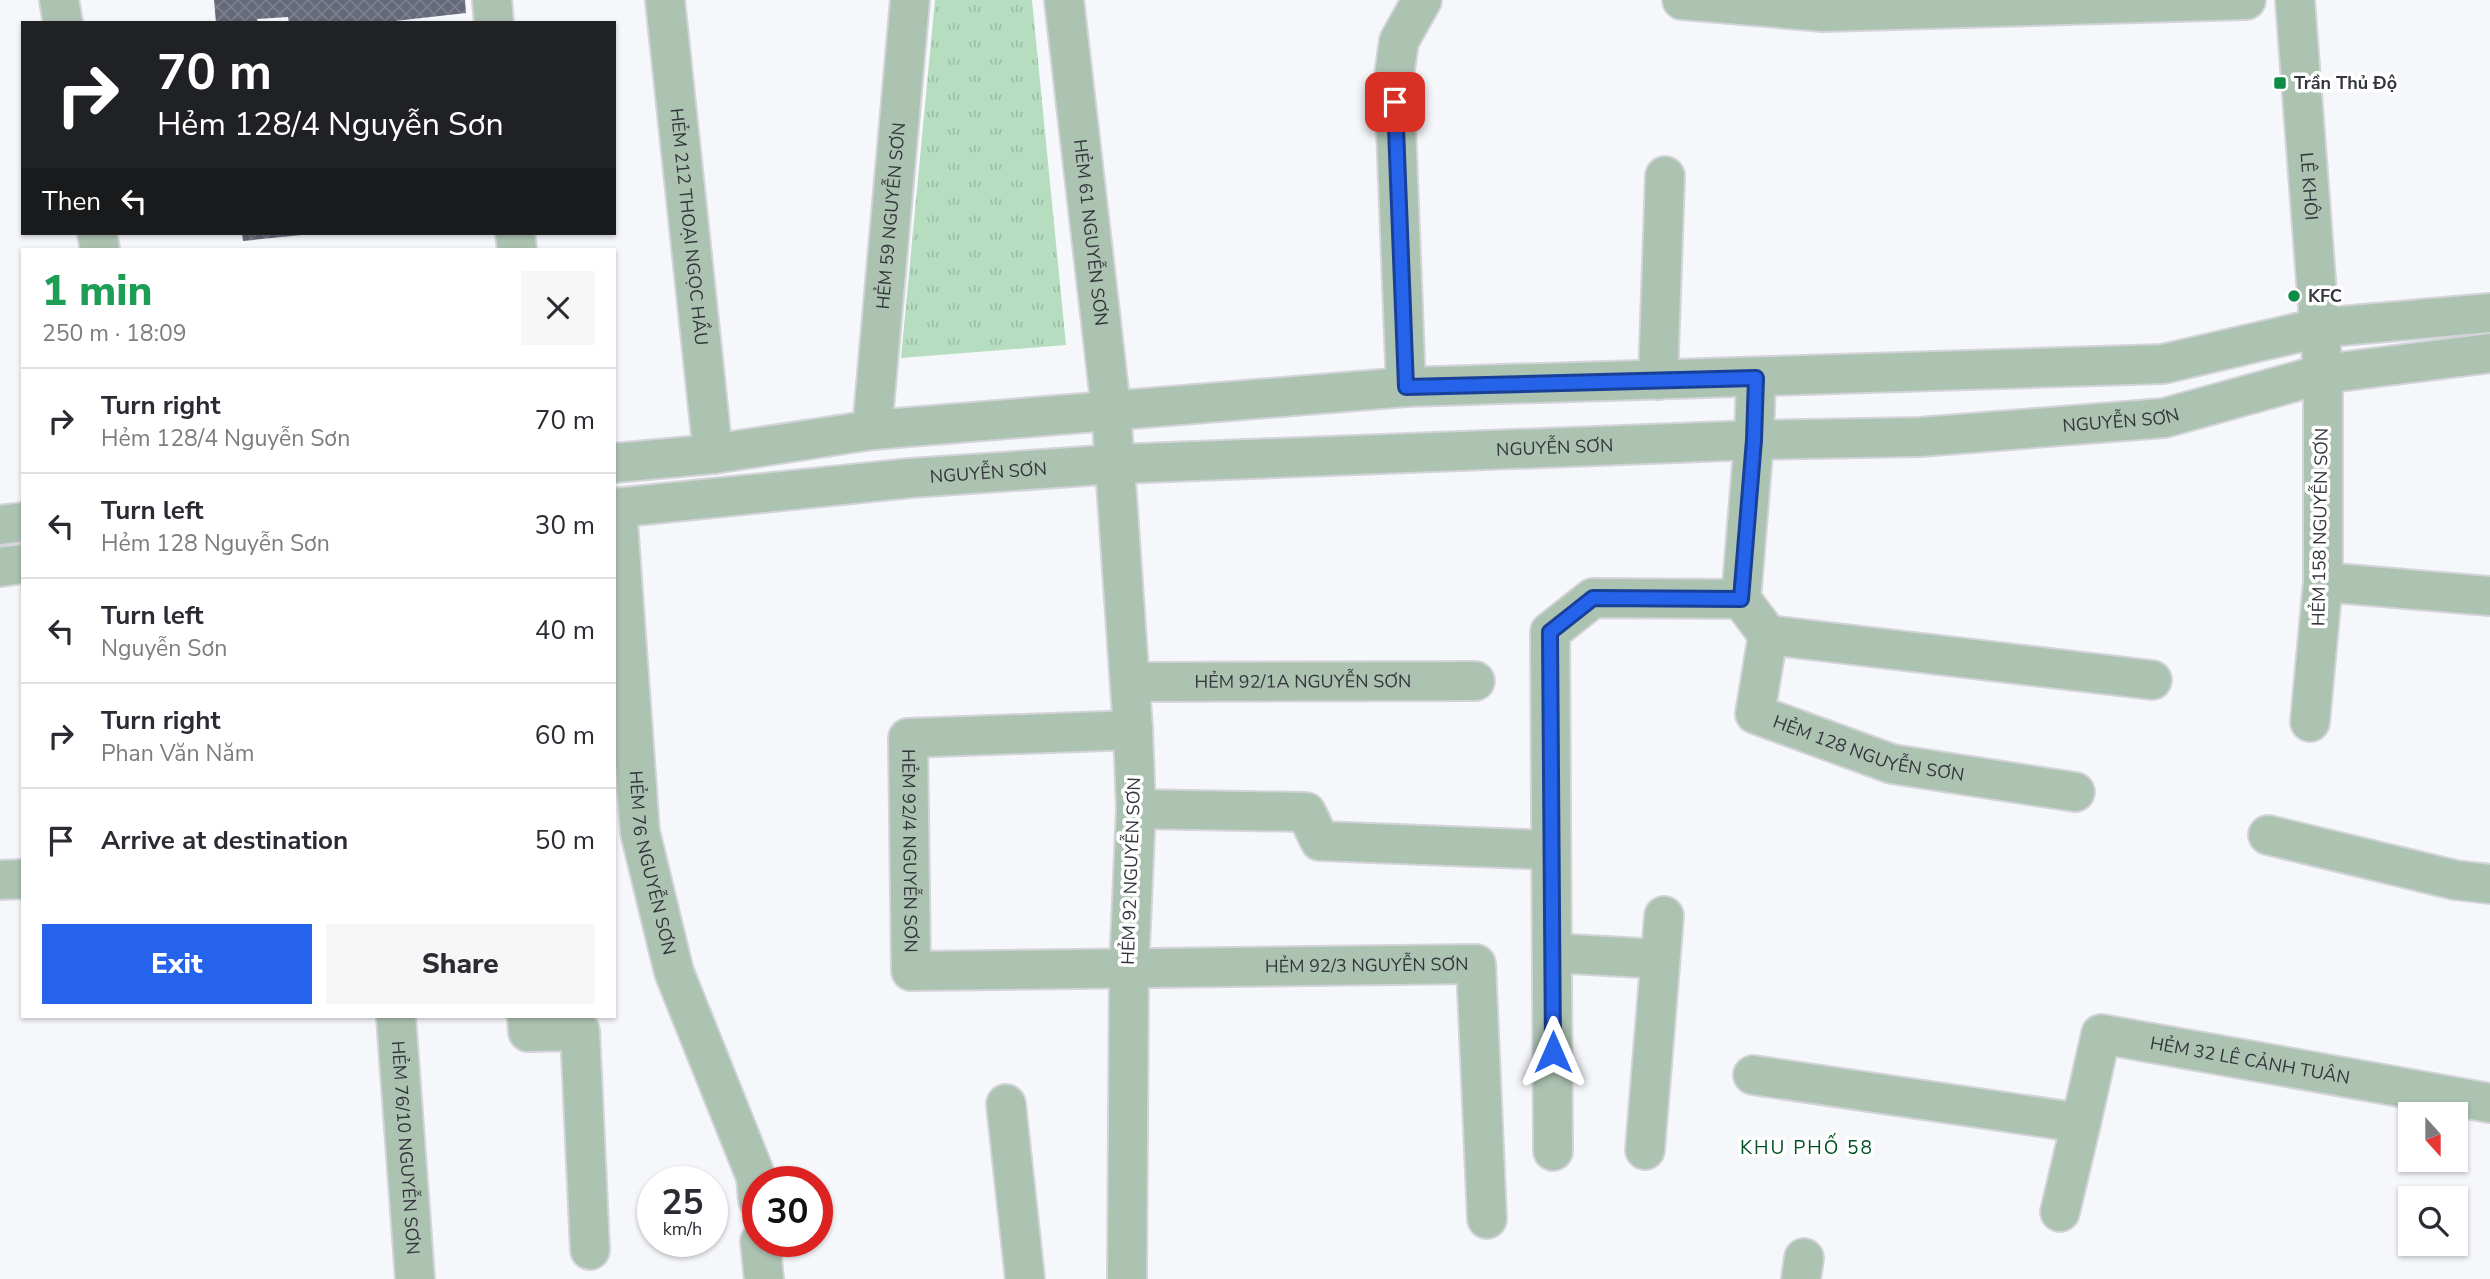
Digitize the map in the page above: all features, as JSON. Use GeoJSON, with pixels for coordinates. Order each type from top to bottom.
{"type":"FeatureCollection","features":[{"type":"Feature","properties":{"kind":"street"},"geometry":{"type":"LineString","coordinates":[[59,0],[63,21]]}},
{"type":"Feature","properties":{"kind":"street"},"geometry":{"type":"LineString","coordinates":[[492,0],[494,21]]}},
{"type":"Feature","properties":{"kind":"street","name":"HẺM 212 THOẠI NGỌC HẦU"},"geometry":{"type":"LineString","coordinates":[[665,0],[713,454]]}},
{"type":"Feature","properties":{"kind":"street","name":"HẺM 59 NGUYỄN SƠN"},"geometry":{"type":"LineString","coordinates":[[872,430],[910,0]]}},
{"type":"Feature","properties":{"kind":"street","name":"HẺM 61 NGUYỄN SƠN"},"geometry":{"type":"LineString","coordinates":[[1064,0],[1116,464]]}},
{"type":"Feature","properties":{"kind":"street"},"geometry":{"type":"LineString","coordinates":[[1406,387],[1394,75],[1399,41],[1422,0]]}},
{"type":"Feature","properties":{"kind":"street"},"geometry":{"type":"LineString","coordinates":[[1682,0],[1824,12],[2246,0]]}},
{"type":"Feature","properties":{"kind":"street","name":"LÊ KHÔI"},"geometry":{"type":"LineString","coordinates":[[2295,0],[2323,374]]}},
{"type":"Feature","properties":{"kind":"street"},"geometry":{"type":"LineString","coordinates":[[1658,380],[1665,176]]}},
{"type":"Feature","properties":{"kind":"street"},"geometry":{"type":"LineString","coordinates":[[616,463],[713,454],[872,430],[1406,387],[2163,365],[2318,328],[2490,313]]}},
{"type":"Feature","properties":{"kind":"street","name":"NGUYỄN SƠN"},"geometry":{"type":"LineString","coordinates":[[616,508],[911,478],[1116,464],[1754,440],[1920,437],[2164,418],[2323,374],[2490,353]]}},
{"type":"Feature","properties":{"kind":"street","name":"HẺM 158 NGUYỄN SƠN"},"geometry":{"type":"LineString","coordinates":[[2310,722],[2323,582],[2323,374]]}},
{"type":"Feature","properties":{"kind":"street"},"geometry":{"type":"LineString","coordinates":[[1756,378],[1754,440],[1741,599],[1768,635],[2152,680]]}},
{"type":"Feature","properties":{"kind":"street","name":"HẺM 92 NGUYỄN SƠN"},"geometry":{"type":"LineString","coordinates":[[1116,464],[1136,808],[1129,969],[1127,1279]]}},
{"type":"Feature","properties":{"kind":"street","name":"HẺM 76 NGUYỄN SƠN"},"geometry":{"type":"LineString","coordinates":[[616,508],[627,832],[674,972],[752,1166]]}},
{"type":"Feature","properties":{"kind":"street"},"geometry":{"type":"LineString","coordinates":[[0,525],[21,522]]}},
{"type":"Feature","properties":{"kind":"street"},"geometry":{"type":"LineString","coordinates":[[0,567],[21,564]]}},
{"type":"Feature","properties":{"kind":"street"},"geometry":{"type":"LineString","coordinates":[[2323,582],[2490,596]]}},
{"type":"Feature","properties":{"kind":"street"},"geometry":{"type":"LineString","coordinates":[[1553,1151],[1550,632],[1593,598],[1741,599]]}},
{"type":"Feature","properties":{"kind":"street","name":"HẺM 128 NGUYỄN SƠN"},"geometry":{"type":"LineString","coordinates":[[1768,635],[1755,714],[1892,764],[2076,792]]}},
{"type":"Feature","properties":{"kind":"street","name":"HẺM 92/1A NGUYỄN SƠN"},"geometry":{"type":"LineString","coordinates":[[1130,682],[1475,681]]}},
{"type":"Feature","properties":{"kind":"street","name":"HẺM 92/4 NGUYỄN SƠN"},"geometry":{"type":"LineString","coordinates":[[1129,969],[911,971],[908,738],[1133,730]]}},
{"type":"Feature","properties":{"kind":"street"},"geometry":{"type":"LineString","coordinates":[[1136,808],[1306,812],[1320,841],[1551,850]]}},
{"type":"Feature","properties":{"kind":"street"},"geometry":{"type":"LineString","coordinates":[[2268,835],[2455,880],[2490,884]]}},
{"type":"Feature","properties":{"kind":"street"},"geometry":{"type":"LineString","coordinates":[[0,880],[21,879]]}},
{"type":"Feature","properties":{"kind":"street"},"geometry":{"type":"LineString","coordinates":[[1645,1150],[1664,916]]}},
{"type":"Feature","properties":{"kind":"street"},"geometry":{"type":"LineString","coordinates":[[1553,953],[1660,959]]}},
{"type":"Feature","properties":{"kind":"street","name":"HẺM 92/3 NGUYỄN SƠN"},"geometry":{"type":"LineString","coordinates":[[1129,969],[1476,964],[1487,1219]]}},
{"type":"Feature","properties":{"kind":"street","name":"HẺM 76/10 NGUYỄN SƠN"},"geometry":{"type":"LineString","coordinates":[[396,1018],[415,1279]]}},
{"type":"Feature","properties":{"kind":"street"},"geometry":{"type":"LineString","coordinates":[[527,1018],[528,1032],[580,1031],[590,1250]]}},
{"type":"Feature","properties":{"kind":"street","name":"HẺM 32 LÊ CẢNH TUÂN"},"geometry":{"type":"LineString","coordinates":[[2060,1212],[2101,1034],[2490,1103]]}},
{"type":"Feature","properties":{"kind":"street"},"geometry":{"type":"LineString","coordinates":[[1753,1075],[2081,1123]]}},
{"type":"Feature","properties":{"kind":"street"},"geometry":{"type":"LineString","coordinates":[[1006,1104],[1025,1279]]}},
{"type":"Feature","properties":{"kind":"street"},"geometry":{"type":"LineString","coordinates":[[762,1257],[764,1279]]}},
{"type":"Feature","properties":{"kind":"green space"},"geometry":{"type":"Polygon","coordinates":[[[935,0],[1032,0],[1066,345],[901,358],[935,0]]]}},
{"type":"Feature","properties":{"kind":"building"},"geometry":{"type":"Polygon","coordinates":[[[214,0],[465,0],[466,13],[395,21],[289,21],[288,17],[258,21],[216,21],[214,0]]]}},
{"type":"Feature","properties":{"kind":"building"},"geometry":{"type":"Polygon","coordinates":[[[242,235],[301,235],[243,241],[242,235]]]}},
{"type":"Feature","properties":{"kind":"place","name":"Trần Thủ Độ"},"geometry":{"type":"Point","coordinates":[2280,83]}},
{"type":"Feature","properties":{"kind":"place","name":"KFC"},"geometry":{"type":"Point","coordinates":[2294,296]}},
{"type":"Feature","properties":{"kind":"district","name":"KHU PHỐ 58"},"geometry":{"type":"Point","coordinates":[1807,1148]}},
{"type":"Feature","properties":{"kind":"route"},"geometry":{"type":"LineString","coordinates":[[1395,102],[1406,387],[1756,378],[1754,440],[1741,599],[1593,598],[1550,632],[1553,1052]]}}]}
